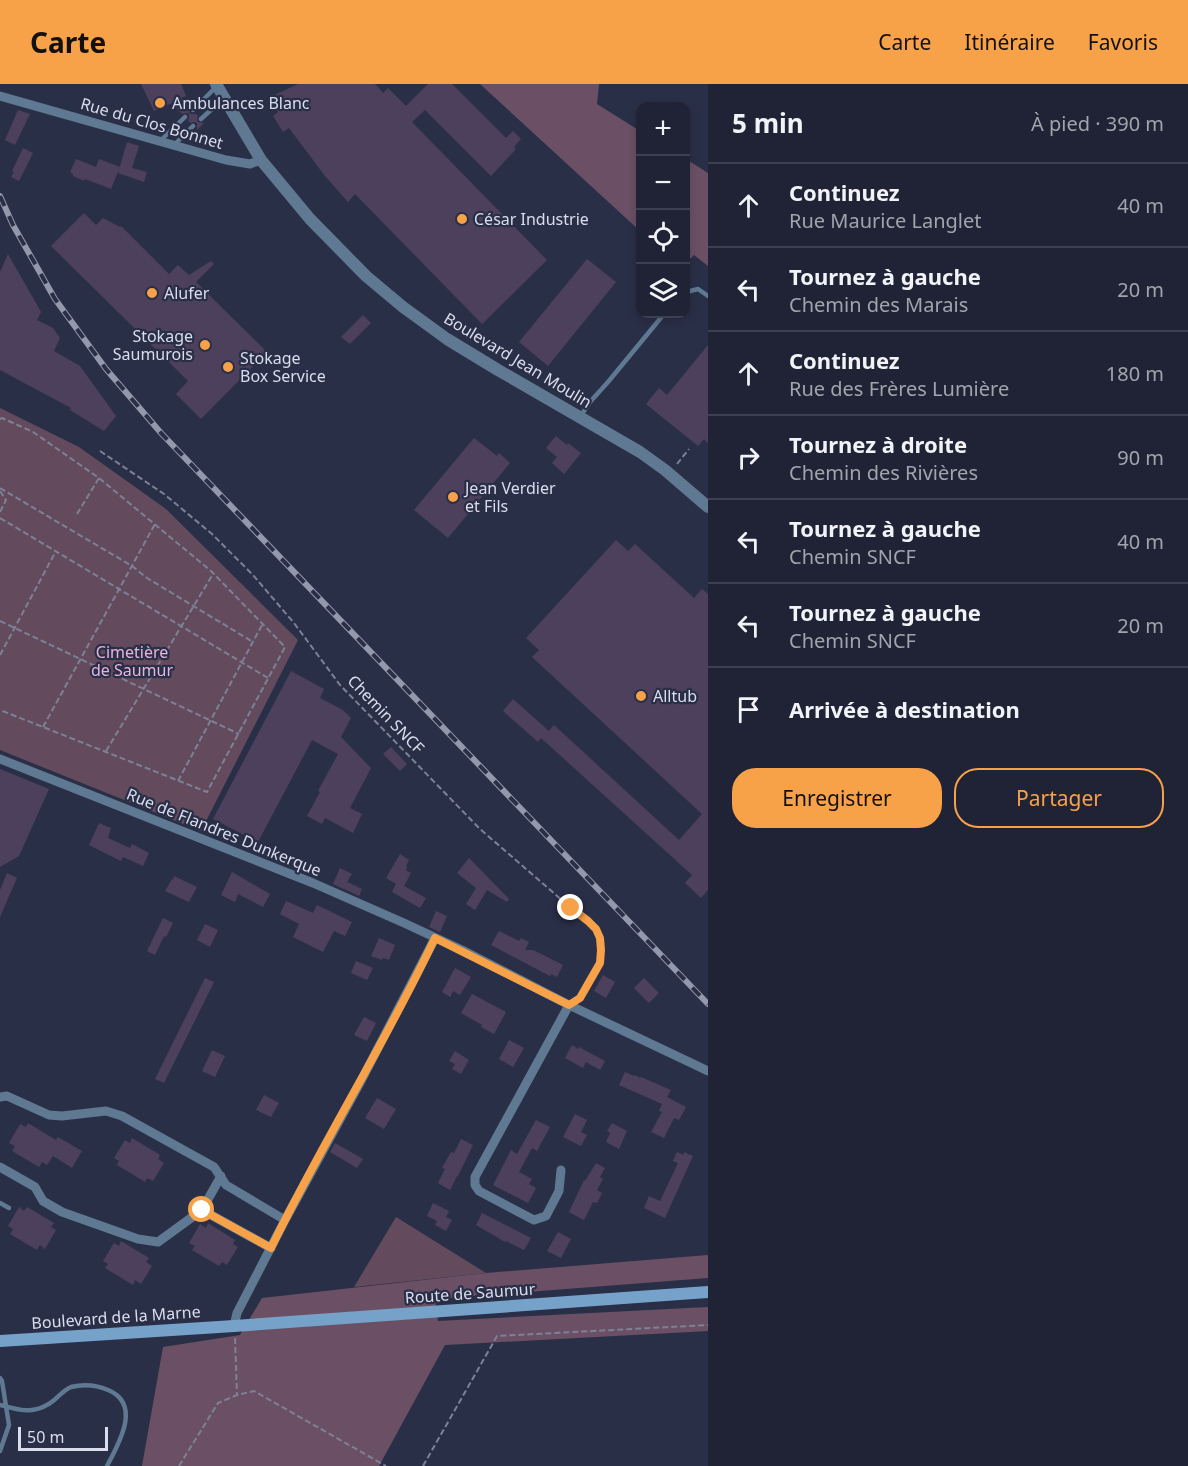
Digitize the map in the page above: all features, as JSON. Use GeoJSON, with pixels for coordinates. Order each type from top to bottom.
{"type":"FeatureCollection","features":[{"type":"Feature","properties":{"kind":"main road","name":"Route de Saumur"},"geometry":{"type":"LineString","coordinates":[[234,1326],[708,1292]]}},
{"type":"Feature","properties":{"kind":"main road","name":"Boulevard de la Marne"},"geometry":{"type":"LineString","coordinates":[[0,1341],[234,1326]]}},
{"type":"Feature","properties":{"kind":"street","name":"Boulevard Jean Moulin"},"geometry":{"type":"LineString","coordinates":[[217,85],[261,160],[310,219],[366,276],[447,339],[640,452],[669,473],[708,507]]}},
{"type":"Feature","properties":{"kind":"street","name":"Rue du Clos Bonnet"},"geometry":{"type":"LineString","coordinates":[[0,96],[226,160],[250,164],[261,160]]}},
{"type":"Feature","properties":{"kind":"street","name":"Rue de Flandres Dunkerque"},"geometry":{"type":"LineString","coordinates":[[0,759],[313,883],[435,938],[708,1071]]}},
{"type":"Feature","properties":{"kind":"street"},"geometry":{"type":"LineString","coordinates":[[234,1326],[237,1313],[285,1220],[362,1080],[435,938]]}},
{"type":"Feature","properties":{"kind":"street"},"geometry":{"type":"LineString","coordinates":[[561,1170],[559,1191],[546,1216],[534,1221],[479,1191],[475,1185],[475,1177],[569,1005]]}},
{"type":"Feature","properties":{"kind":"street"},"geometry":{"type":"LineString","coordinates":[[0,1097],[7,1096],[49,1115],[105,1112],[122,1116],[214,1167],[226,1185],[285,1220]]}},
{"type":"Feature","properties":{"kind":"street"},"geometry":{"type":"LineString","coordinates":[[0,1167],[35,1187],[43,1201],[62,1212],[138,1239],[158,1242],[202,1210],[220,1176]]}},
{"type":"Feature","properties":{"kind":"street"},"geometry":{"type":"LineString","coordinates":[[202,1210],[271,1248]]}},
{"type":"Feature","properties":{"kind":"lane"},"geometry":{"type":"LineString","coordinates":[[193,110],[217,85]]}},
{"type":"Feature","properties":{"kind":"lane"},"geometry":{"type":"LineString","coordinates":[[201,119],[224,98]]}},
{"type":"Feature","properties":{"kind":"lane"},"geometry":{"type":"LineString","coordinates":[[160,141],[185,117]]}},
{"type":"Feature","properties":{"kind":"lane"},"geometry":{"type":"LineString","coordinates":[[174,145],[193,126]]}},
{"type":"Feature","properties":{"kind":"lane"},"geometry":{"type":"LineString","coordinates":[[690,291],[698,289],[708,296]]}},
{"type":"Feature","properties":{"kind":"lane"},"geometry":{"type":"LineString","coordinates":[[580,417],[661,318]]}},
{"type":"Feature","properties":{"kind":"lane"},"geometry":{"type":"LineString","coordinates":[[0,1203],[9,1208]]}},
{"type":"Feature","properties":{"kind":"lane"},"geometry":{"type":"LineString","coordinates":[[0,1378],[9,1425],[0,1451]]}},
{"type":"Feature","properties":{"kind":"lane"},"geometry":{"type":"LineString","coordinates":[[0,1405],[20,1410],[32,1410],[50,1404],[66,1389],[80,1386],[94,1385],[114,1393],[125,1406],[126,1417],[117,1447],[107,1466]]}},
{"type":"Feature","properties":{"kind":"path"},"geometry":{"type":"LineString","coordinates":[[0,419],[33,432],[99,478],[214,573],[285,647],[207,792],[0,710]]}},
{"type":"Feature","properties":{"kind":"path"},"geometry":{"type":"LineString","coordinates":[[669,473],[689,449]]}},
{"type":"Feature","properties":{"kind":"path","name":"Chemin SNCF"},"geometry":{"type":"LineString","coordinates":[[100,451],[164,494],[212,534],[253,575],[294,623],[340,685],[472,820],[596,929],[600,938],[600,963],[580,998],[569,1005]]}},
{"type":"Feature","properties":{"kind":"path"},"geometry":{"type":"LineString","coordinates":[[77,514],[99,478]]}},
{"type":"Feature","properties":{"kind":"path"},"geometry":{"type":"LineString","coordinates":[[0,490],[6,500],[0,512]]}},
{"type":"Feature","properties":{"kind":"path"},"geometry":{"type":"LineString","coordinates":[[0,490],[132,566],[147,578],[253,642]]}},
{"type":"Feature","properties":{"kind":"path"},"geometry":{"type":"LineString","coordinates":[[0,518],[268,678]]}},
{"type":"Feature","properties":{"kind":"path"},"geometry":{"type":"LineString","coordinates":[[43,727],[155,524]]}},
{"type":"Feature","properties":{"kind":"path"},"geometry":{"type":"LineString","coordinates":[[0,655],[56,551]]}},
{"type":"Feature","properties":{"kind":"path"},"geometry":{"type":"LineString","coordinates":[[105,751],[214,573]]}},
{"type":"Feature","properties":{"kind":"path"},"geometry":{"type":"LineString","coordinates":[[0,621],[239,734]]}},
{"type":"Feature","properties":{"kind":"path"},"geometry":{"type":"LineString","coordinates":[[178,781],[263,624]]}},
{"type":"Feature","properties":{"kind":"path"},"geometry":{"type":"LineString","coordinates":[[423,1466],[497,1336],[708,1325]]}},
{"type":"Feature","properties":{"kind":"path"},"geometry":{"type":"LineString","coordinates":[[234,1326],[237,1395]]}},
{"type":"Feature","properties":{"kind":"path"},"geometry":{"type":"LineString","coordinates":[[179,1466],[218,1403],[254,1391],[386,1466]]}},
{"type":"Feature","properties":{"kind":"green space","name":"Cimetière de Saumur"},"geometry":{"type":"Polygon","coordinates":[[[0,408],[79,447],[166,509],[298,640],[201,831],[0,750],[0,408]]]}},
{"type":"Feature","properties":{"kind":"green space"},"geometry":{"type":"Polygon","coordinates":[[[396,1217],[486,1273],[354,1287],[396,1217]]]}},
{"type":"Feature","properties":{"kind":"shaded area"},"geometry":{"type":"Polygon","coordinates":[[[480,84],[599,84],[597,104],[636,128],[636,227],[480,84]]]}},
{"type":"Feature","properties":{"kind":"shaded area"},"geometry":{"type":"Polygon","coordinates":[[[690,162],[708,173],[708,266],[694,255],[690,259],[690,162]]]}},
{"type":"Feature","properties":{"kind":"shaded area"},"geometry":{"type":"Polygon","coordinates":[[[708,1255],[708,1278],[435,1299],[438,1321],[708,1307],[708,1331],[445,1345],[379,1466],[142,1466],[163,1347],[240,1335],[262,1298],[486,1273],[708,1255]]]}},
{"type":"Feature","properties":{"kind":"building","name":"Ambulances Blanc"},"geometry":{"type":"Polygon","coordinates":[[[141,84],[181,84],[186,96],[181,98],[190,107],[189,113],[196,114],[198,122],[204,123],[197,130],[197,123],[190,123],[188,120],[189,114],[182,114],[172,103],[154,111],[141,84]]]}},
{"type":"Feature","properties":{"kind":"building"},"geometry":{"type":"Polygon","coordinates":[[[298,84],[375,84],[383,93],[388,88],[406,106],[428,84],[452,84],[506,138],[513,131],[521,139],[514,147],[516,149],[491,176],[425,110],[412,122],[547,260],[482,324],[355,194],[348,202],[289,128],[283,132],[273,116],[278,112],[270,97],[298,84]]]}},
{"type":"Feature","properties":{"kind":"building"},"geometry":{"type":"Polygon","coordinates":[[[18,110],[30,114],[15,145],[5,140],[18,110]]]}},
{"type":"Feature","properties":{"kind":"building"},"geometry":{"type":"Polygon","coordinates":[[[127,142],[139,146],[132,168],[147,172],[144,182],[118,173],[127,142]]]}},
{"type":"Feature","properties":{"kind":"building"},"geometry":{"type":"Polygon","coordinates":[[[23,148],[33,153],[19,181],[11,177],[23,148]]]}},
{"type":"Feature","properties":{"kind":"building"},"geometry":{"type":"Polygon","coordinates":[[[76,159],[96,167],[99,159],[120,167],[111,189],[73,176],[70,172],[76,159]]]}},
{"type":"Feature","properties":{"kind":"building","name":"Alufer"},"geometry":{"type":"Polygon","coordinates":[[[84,213],[96,225],[103,218],[121,226],[169,274],[178,265],[189,275],[211,261],[214,264],[196,282],[267,352],[201,419],[176,394],[188,381],[51,246],[84,213]]]}},
{"type":"Feature","properties":{"kind":"building"},"geometry":{"type":"Polygon","coordinates":[[[8,254],[41,312],[37,320],[53,328],[60,338],[54,351],[80,366],[116,416],[104,431],[70,410],[71,408],[0,370],[0,272],[8,254]]]}},
{"type":"Feature","properties":{"kind":"building"},"geometry":{"type":"Polygon","coordinates":[[[587,259],[616,282],[548,366],[519,342],[587,259]]]}},
{"type":"Feature","properties":{"kind":"building"},"geometry":{"type":"Polygon","coordinates":[[[363,315],[371,323],[350,344],[341,337],[363,315]]]}},
{"type":"Feature","properties":{"kind":"building"},"geometry":{"type":"Polygon","coordinates":[[[708,345],[708,443],[704,439],[698,446],[646,404],[659,388],[667,395],[708,345]]]}},
{"type":"Feature","properties":{"kind":"building"},"geometry":{"type":"Polygon","coordinates":[[[556,436],[581,453],[564,474],[552,463],[557,457],[546,448],[556,436]]]}},
{"type":"Feature","properties":{"kind":"building","name":"Jean Verdier et Fils"},"geometry":{"type":"Polygon","coordinates":[[[474,438],[497,456],[499,453],[510,463],[448,538],[414,510],[474,438]]]}},
{"type":"Feature","properties":{"kind":"building","name":"Alltub"},"geometry":{"type":"Polygon","coordinates":[[[616,540],[628,551],[635,544],[694,598],[702,589],[708,594],[708,890],[701,898],[685,883],[692,875],[541,738],[538,742],[503,711],[513,699],[549,731],[554,725],[679,840],[702,814],[532,657],[539,650],[526,638],[616,540]]]}},
{"type":"Feature","properties":{"kind":"building"},"geometry":{"type":"Polygon","coordinates":[[[291,671],[324,689],[320,698],[343,710],[351,718],[341,737],[371,768],[350,808],[362,814],[353,833],[325,818],[322,824],[307,816],[338,754],[312,740],[258,842],[213,819],[291,671]]]}},
{"type":"Feature","properties":{"kind":"building"},"geometry":{"type":"Polygon","coordinates":[[[391,747],[407,764],[400,771],[383,754],[391,747]]]}},
{"type":"Feature","properties":{"kind":"building"},"geometry":{"type":"Polygon","coordinates":[[[0,769],[49,789],[19,856],[0,867],[0,769]]]}},
{"type":"Feature","properties":{"kind":"building"},"geometry":{"type":"Polygon","coordinates":[[[99,823],[111,828],[108,838],[130,848],[132,844],[149,853],[143,866],[123,857],[121,861],[89,845],[99,823]]]}},
{"type":"Feature","properties":{"kind":"building"},"geometry":{"type":"Polygon","coordinates":[[[400,854],[409,860],[406,870],[411,873],[404,886],[426,898],[420,908],[392,892],[396,884],[386,878],[400,854]]]}},
{"type":"Feature","properties":{"kind":"building"},"geometry":{"type":"Polygon","coordinates":[[[469,858],[509,899],[507,902],[487,890],[475,910],[466,904],[476,888],[457,873],[469,858]]]}},
{"type":"Feature","properties":{"kind":"building"},"geometry":{"type":"Polygon","coordinates":[[[340,868],[352,874],[347,882],[362,889],[359,896],[333,884],[340,868]]]}},
{"type":"Feature","properties":{"kind":"building"},"geometry":{"type":"Polygon","coordinates":[[[232,872],[270,894],[263,907],[238,894],[235,902],[221,895],[232,872]]]}},
{"type":"Feature","properties":{"kind":"building"},"geometry":{"type":"Polygon","coordinates":[[[7,873],[17,878],[0,917],[0,890],[7,873]]]}},
{"type":"Feature","properties":{"kind":"building"},"geometry":{"type":"Polygon","coordinates":[[[174,876],[197,887],[189,902],[165,891],[174,876]]]}},
{"type":"Feature","properties":{"kind":"building"},"geometry":{"type":"Polygon","coordinates":[[[286,901],[313,913],[317,905],[352,922],[345,936],[334,931],[323,952],[293,937],[299,924],[280,914],[286,901]]]}},
{"type":"Feature","properties":{"kind":"building"},"geometry":{"type":"Polygon","coordinates":[[[436,911],[447,916],[440,932],[429,927],[436,911]]]}},
{"type":"Feature","properties":{"kind":"building"},"geometry":{"type":"Polygon","coordinates":[[[163,918],[173,923],[155,955],[147,951],[163,918]]]}},
{"type":"Feature","properties":{"kind":"building"},"geometry":{"type":"Polygon","coordinates":[[[205,924],[218,930],[210,947],[197,940],[205,924]]]}},
{"type":"Feature","properties":{"kind":"building"},"geometry":{"type":"Polygon","coordinates":[[[499,931],[519,941],[521,938],[529,942],[525,950],[533,950],[563,965],[557,977],[551,974],[550,976],[491,945],[499,931]]]}},
{"type":"Feature","properties":{"kind":"building"},"geometry":{"type":"Polygon","coordinates":[[[379,938],[395,945],[389,960],[371,956],[379,938]]]}},
{"type":"Feature","properties":{"kind":"building"},"geometry":{"type":"Polygon","coordinates":[[[356,961],[373,968],[367,980],[351,973],[356,961]]]}},
{"type":"Feature","properties":{"kind":"building"},"geometry":{"type":"Polygon","coordinates":[[[455,968],[471,977],[460,995],[453,991],[450,997],[442,992],[455,968]]]}},
{"type":"Feature","properties":{"kind":"building"},"geometry":{"type":"Polygon","coordinates":[[[603,975],[615,982],[606,998],[594,991],[603,975]]]}},
{"type":"Feature","properties":{"kind":"building"},"geometry":{"type":"Polygon","coordinates":[[[205,978],[214,982],[164,1083],[155,1079],[205,978]]]}},
{"type":"Feature","properties":{"kind":"building"},"geometry":{"type":"Polygon","coordinates":[[[644,978],[659,993],[649,1003],[634,988],[644,978]]]}},
{"type":"Feature","properties":{"kind":"building"},"geometry":{"type":"Polygon","coordinates":[[[472,994],[506,1012],[494,1034],[461,1013],[472,994]]]}},
{"type":"Feature","properties":{"kind":"building"},"geometry":{"type":"Polygon","coordinates":[[[364,1017],[376,1023],[367,1041],[354,1035],[364,1017]]]}},
{"type":"Feature","properties":{"kind":"building"},"geometry":{"type":"Polygon","coordinates":[[[509,1040],[524,1048],[513,1067],[499,1059],[509,1040]]]}},
{"type":"Feature","properties":{"kind":"building"},"geometry":{"type":"Polygon","coordinates":[[[572,1045],[605,1061],[600,1070],[586,1062],[583,1068],[565,1058],[572,1045]]]}},
{"type":"Feature","properties":{"kind":"building"},"geometry":{"type":"Polygon","coordinates":[[[212,1050],[225,1056],[215,1077],[202,1071],[212,1050]]]}},
{"type":"Feature","properties":{"kind":"building"},"geometry":{"type":"Polygon","coordinates":[[[455,1051],[469,1060],[461,1074],[452,1069],[455,1064],[449,1061],[455,1051]]]}},
{"type":"Feature","properties":{"kind":"building"},"geometry":{"type":"Polygon","coordinates":[[[625,1072],[671,1090],[667,1097],[686,1107],[679,1120],[674,1118],[664,1138],[651,1132],[662,1112],[659,1111],[662,1104],[619,1085],[625,1072]]]}},
{"type":"Feature","properties":{"kind":"building"},"geometry":{"type":"Polygon","coordinates":[[[264,1095],[279,1103],[271,1117],[256,1110],[264,1095]]]}},
{"type":"Feature","properties":{"kind":"building"},"geometry":{"type":"Polygon","coordinates":[[[377,1098],[396,1109],[384,1129],[365,1118],[377,1098]]]}},
{"type":"Feature","properties":{"kind":"building"},"geometry":{"type":"Polygon","coordinates":[[[575,1114],[587,1120],[581,1132],[587,1135],[581,1146],[563,1137],[575,1114]]]}},
{"type":"Feature","properties":{"kind":"building"},"geometry":{"type":"Polygon","coordinates":[[[536,1120],[550,1127],[537,1151],[532,1148],[519,1172],[532,1179],[529,1184],[536,1188],[528,1203],[493,1185],[511,1150],[517,1154],[536,1120]]]}},
{"type":"Feature","properties":{"kind":"building"},"geometry":{"type":"Polygon","coordinates":[[[28,1123],[56,1140],[58,1137],[82,1151],[72,1168],[53,1156],[47,1165],[42,1162],[39,1167],[12,1151],[15,1146],[9,1143],[20,1124],[26,1127],[28,1123]]]}},
{"type":"Feature","properties":{"kind":"building"},"geometry":{"type":"Polygon","coordinates":[[[612,1123],[627,1131],[619,1149],[606,1142],[610,1133],[607,1131],[612,1123]]]}},
{"type":"Feature","properties":{"kind":"building"},"geometry":{"type":"Polygon","coordinates":[[[132,1138],[160,1155],[158,1159],[164,1163],[153,1181],[147,1178],[145,1182],[117,1165],[119,1161],[114,1158],[125,1140],[130,1143],[132,1138]]]}},
{"type":"Feature","properties":{"kind":"building"},"geometry":{"type":"Polygon","coordinates":[[[461,1139],[473,1145],[450,1190],[438,1183],[445,1169],[442,1168],[451,1152],[454,1153],[461,1139]]]}},
{"type":"Feature","properties":{"kind":"building"},"geometry":{"type":"Polygon","coordinates":[[[335,1143],[363,1159],[357,1168],[330,1152],[335,1143]]]}},
{"type":"Feature","properties":{"kind":"building"},"geometry":{"type":"Polygon","coordinates":[[[677,1152],[693,1156],[665,1218],[644,1208],[649,1196],[660,1201],[678,1163],[673,1161],[677,1152]]]}},
{"type":"Feature","properties":{"kind":"building"},"geometry":{"type":"Polygon","coordinates":[[[596,1163],[605,1168],[600,1177],[603,1179],[597,1190],[602,1193],[597,1203],[593,1202],[584,1220],[569,1212],[584,1180],[596,1163]]]}},
{"type":"Feature","properties":{"kind":"building"},"geometry":{"type":"Polygon","coordinates":[[[433,1203],[449,1211],[446,1217],[452,1220],[446,1231],[435,1225],[437,1221],[427,1216],[433,1203]]]}},
{"type":"Feature","properties":{"kind":"building"},"geometry":{"type":"Polygon","coordinates":[[[19,1207],[24,1211],[27,1207],[54,1223],[51,1227],[56,1230],[45,1249],[40,1245],[37,1250],[10,1234],[13,1229],[8,1226],[19,1207]]]}},
{"type":"Feature","properties":{"kind":"building"},"geometry":{"type":"Polygon","coordinates":[[[482,1213],[531,1238],[524,1250],[476,1225],[482,1213]]]}},
{"type":"Feature","properties":{"kind":"building"},"geometry":{"type":"Polygon","coordinates":[[[208,1223],[235,1240],[233,1244],[238,1247],[227,1265],[222,1262],[219,1266],[192,1250],[195,1246],[189,1243],[200,1224],[206,1228],[208,1223]]]}},
{"type":"Feature","properties":{"kind":"building"},"geometry":{"type":"Polygon","coordinates":[[[558,1232],[571,1239],[561,1258],[547,1251],[558,1232]]]}},
{"type":"Feature","properties":{"kind":"building"},"geometry":{"type":"Polygon","coordinates":[[[121,1241],[149,1258],[146,1262],[152,1266],[141,1284],[135,1280],[133,1285],[105,1268],[108,1264],[103,1261],[114,1243],[119,1246],[121,1241]]]}},
{"type":"Feature","properties":{"kind":"railway"},"geometry":{"type":"LineString","coordinates":[[0,196],[13,225],[55,299],[106,369],[161,433],[708,1004]]}},
{"type":"Feature","properties":{"kind":"place","name":"Ambulances Blanc"},"geometry":{"type":"Point","coordinates":[160,103]}},
{"type":"Feature","properties":{"kind":"place","name":"César Industrie"},"geometry":{"type":"Point","coordinates":[462,219]}},
{"type":"Feature","properties":{"kind":"place","name":"Alufer"},"geometry":{"type":"Point","coordinates":[152,293]}},
{"type":"Feature","properties":{"kind":"place","name":"Stokage Saumurois"},"geometry":{"type":"Point","coordinates":[205,345]}},
{"type":"Feature","properties":{"kind":"place","name":"Stokage Box Service"},"geometry":{"type":"Point","coordinates":[228,367]}},
{"type":"Feature","properties":{"kind":"place","name":"Jean Verdier et Fils"},"geometry":{"type":"Point","coordinates":[453,497]}},
{"type":"Feature","properties":{"kind":"place","name":"Alltub"},"geometry":{"type":"Point","coordinates":[641,696]}},
{"type":"Feature","properties":{"kind":"route"},"geometry":{"type":"LineString","coordinates":[[202,1210],[271,1248],[362,1080],[435,938],[569,1005],[580,998],[600,963],[600,938],[596,929],[571,908]]}}]}
